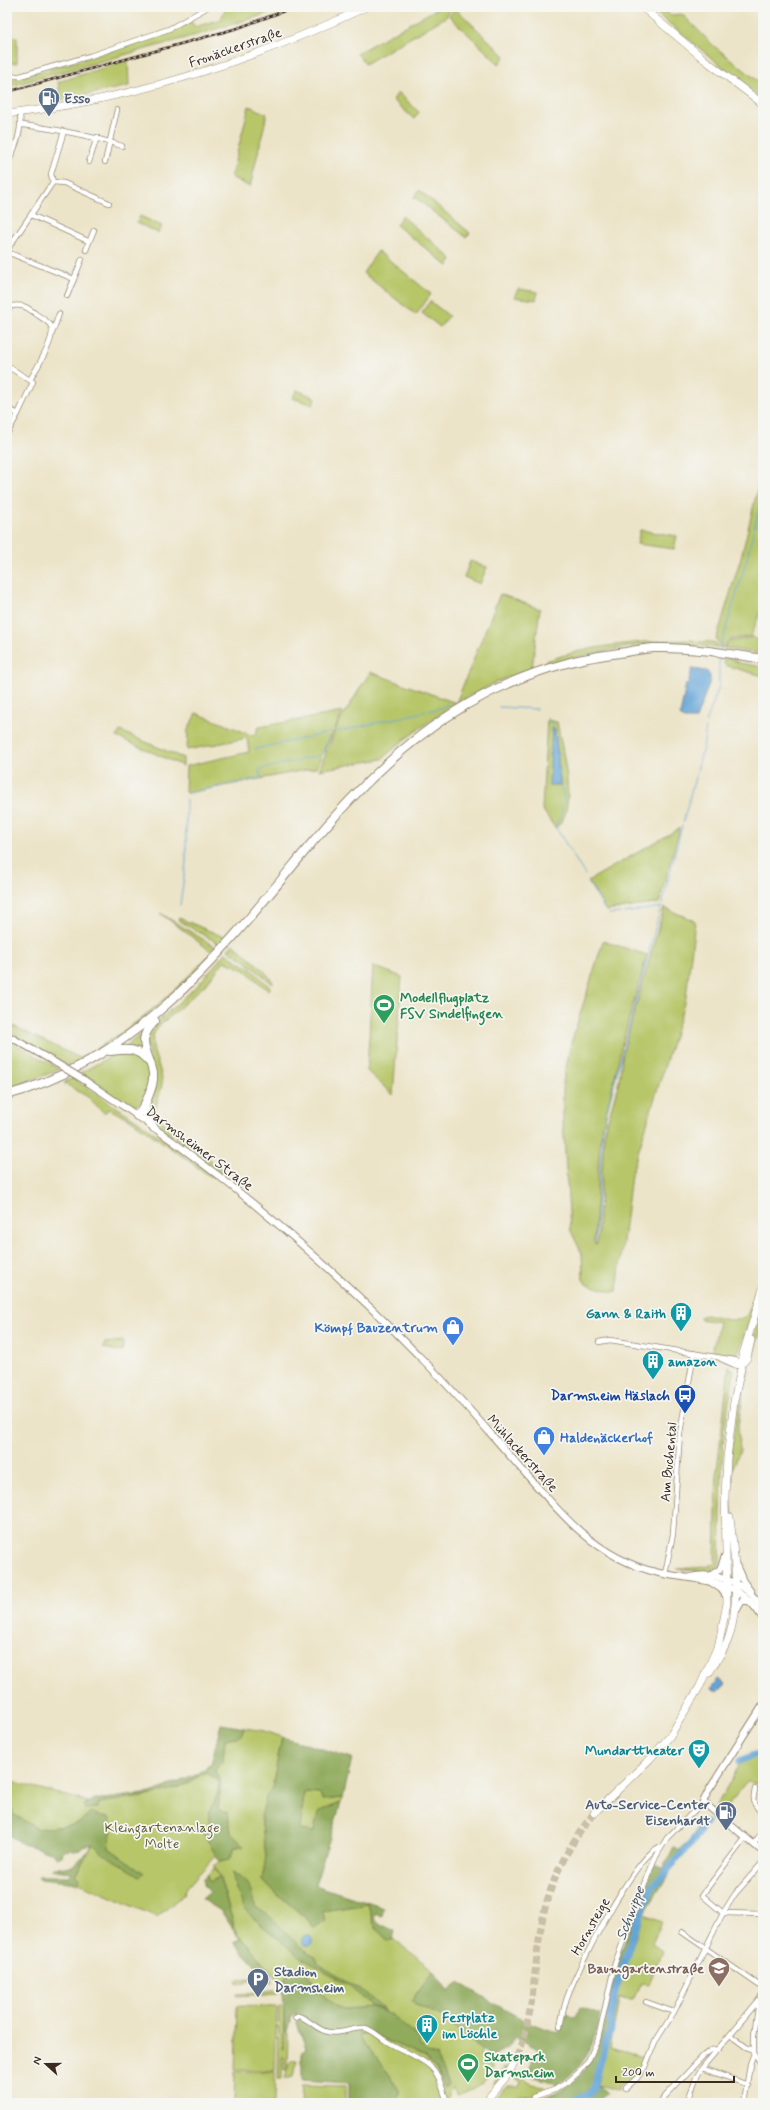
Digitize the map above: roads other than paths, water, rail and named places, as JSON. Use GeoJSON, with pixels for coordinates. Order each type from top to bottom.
{"type":"FeatureCollection","features":[{"type":"Feature","properties":{"kind":"highway"},"geometry":{"type":"LineString","coordinates":[[8,1095],[53,1079],[106,1052],[164,1009],[228,944],[349,800],[386,763],[422,733],[466,704],[514,680],[568,662],[628,652],[712,652],[763,661]]}},
{"type":"Feature","properties":{"kind":"highway"},"geometry":{"type":"LineString","coordinates":[[729,655],[750,656],[763,661]]}},
{"type":"Feature","properties":{"kind":"highway"},"geometry":{"type":"LineString","coordinates":[[154,1128],[147,1116],[146,1102],[153,1080],[144,1047],[145,1036],[164,1009]]}},
{"type":"Feature","properties":{"kind":"highway"},"geometry":{"type":"LineString","coordinates":[[106,1052],[132,1049],[140,1053],[149,1061]]}},
{"type":"Feature","properties":{"kind":"highway"},"geometry":{"type":"LineString","coordinates":[[135,1114],[146,1102]]}},
{"type":"Feature","properties":{"kind":"main road","name":"Fronäckerstraße"},"geometry":{"type":"LineString","coordinates":[[7,114],[109,97],[164,84],[233,63],[302,37],[366,7]]}},
{"type":"Feature","properties":{"kind":"main road"},"geometry":{"type":"LineString","coordinates":[[642,7],[705,60],[763,104]]}},
{"type":"Feature","properties":{"kind":"main road"},"geometry":{"type":"LineString","coordinates":[[594,1813],[664,1744],[682,1718],[724,1648],[733,1618],[731,1584],[726,1552],[725,1504],[728,1439],[742,1364],[742,1356],[763,1289]]}},
{"type":"Feature","properties":{"kind":"main road"},"geometry":{"type":"LineString","coordinates":[[700,1686],[722,1634],[727,1597],[731,1584],[734,1560],[729,1510],[725,1504]]}},
{"type":"Feature","properties":{"kind":"main road"},"geometry":{"type":"LineString","coordinates":[[484,2103],[506,2077],[516,2060]]}},
{"type":"Feature","properties":{"kind":"street"},"geometry":{"type":"LineString","coordinates":[[7,76],[20,76],[135,41],[169,29],[208,7]]}},
{"type":"Feature","properties":{"kind":"street"},"geometry":{"type":"LineString","coordinates":[[104,162],[117,110]]}},
{"type":"Feature","properties":{"kind":"street"},"geometry":{"type":"LineString","coordinates":[[7,164],[19,137],[22,125],[20,113]]}},
{"type":"Feature","properties":{"kind":"street"},"geometry":{"type":"LineString","coordinates":[[22,125],[64,130],[97,137],[122,146]]}},
{"type":"Feature","properties":{"kind":"street"},"geometry":{"type":"LineString","coordinates":[[64,130],[51,174],[53,182],[7,251],[74,278]]}},
{"type":"Feature","properties":{"kind":"street"},"geometry":{"type":"LineString","coordinates":[[90,162],[97,137]]}},
{"type":"Feature","properties":{"kind":"street"},"geometry":{"type":"LineString","coordinates":[[53,182],[64,183],[109,203]]}},
{"type":"Feature","properties":{"kind":"street"},"geometry":{"type":"LineString","coordinates":[[31,215],[88,241]]}},
{"type":"Feature","properties":{"kind":"street"},"geometry":{"type":"LineString","coordinates":[[86,250],[88,241],[94,230]]}},
{"type":"Feature","properties":{"kind":"street"},"geometry":{"type":"LineString","coordinates":[[66,296],[82,259]]}},
{"type":"Feature","properties":{"kind":"street"},"geometry":{"type":"LineString","coordinates":[[7,312],[11,306],[20,304],[26,306],[51,325],[52,332]]}},
{"type":"Feature","properties":{"kind":"street"},"geometry":{"type":"LineString","coordinates":[[8,432],[18,414],[48,345],[59,314]]}},
{"type":"Feature","properties":{"kind":"street"},"geometry":{"type":"LineString","coordinates":[[7,366],[32,381]]}},
{"type":"Feature","properties":{"kind":"street"},"geometry":{"type":"LineString","coordinates":[[7,408],[18,414]]}},
{"type":"Feature","properties":{"kind":"street","name":"Darmsheimer Straße"},"geometry":{"type":"LineString","coordinates":[[7,1035],[84,1080],[154,1128],[252,1202],[364,1301]]}},
{"type":"Feature","properties":{"kind":"street","name":"Mühlackerstraße"},"geometry":{"type":"LineString","coordinates":[[364,1301],[421,1357],[566,1519],[598,1546],[610,1554],[636,1566],[666,1574],[690,1577],[693,1580],[709,1579],[731,1584]]}},
{"type":"Feature","properties":{"kind":"street"},"geometry":{"type":"LineString","coordinates":[[599,1342],[610,1340],[735,1360],[742,1364]]}},
{"type":"Feature","properties":{"kind":"street","name":"Am Buchental"},"geometry":{"type":"LineString","coordinates":[[666,1574],[673,1534],[680,1433],[694,1353]]}},
{"type":"Feature","properties":{"kind":"street"},"geometry":{"type":"LineString","coordinates":[[726,1552],[720,1569],[709,1579],[721,1589],[727,1597]]}},
{"type":"Feature","properties":{"kind":"street"},"geometry":{"type":"LineString","coordinates":[[734,1560],[743,1582],[763,1619]]}},
{"type":"Feature","properties":{"kind":"street"},"geometry":{"type":"LineString","coordinates":[[731,1584],[752,1599],[763,1611]]}},
{"type":"Feature","properties":{"kind":"street"},"geometry":{"type":"LineString","coordinates":[[733,1618],[740,1603],[752,1599]]}},
{"type":"Feature","properties":{"kind":"street"},"geometry":{"type":"LineString","coordinates":[[533,2097],[552,2091],[574,2076],[592,2052],[600,2033],[614,1970],[641,1892],[660,1848],[703,1802],[709,1790],[763,1705]]}},
{"type":"Feature","properties":{"kind":"street"},"geometry":{"type":"LineString","coordinates":[[755,1789],[753,1801],[763,1816]]}},
{"type":"Feature","properties":{"kind":"street"},"geometry":{"type":"LineString","coordinates":[[703,1802],[763,1852]]}},
{"type":"Feature","properties":{"kind":"street"},"geometry":{"type":"LineString","coordinates":[[754,1844],[763,1830]]}},
{"type":"Feature","properties":{"kind":"street"},"geometry":{"type":"LineString","coordinates":[[746,1837],[702,1895],[723,1913],[763,1914]]}},
{"type":"Feature","properties":{"kind":"street","name":"Hornsteige"},"geometry":{"type":"LineString","coordinates":[[560,2027],[567,1996],[600,1927],[633,1876],[648,1857],[657,1848],[660,1848]]}},
{"type":"Feature","properties":{"kind":"street"},"geometry":{"type":"LineString","coordinates":[[626,2088],[637,2078],[645,2067],[655,2042],[674,2012],[723,1913],[735,1894],[763,1862]]}},
{"type":"Feature","properties":{"kind":"street"},"geometry":{"type":"LineString","coordinates":[[682,1932],[706,1947],[763,1988]]}},
{"type":"Feature","properties":{"kind":"street"},"geometry":{"type":"LineString","coordinates":[[687,2103],[696,2078],[702,2068],[759,2000],[763,1992]]}},
{"type":"Feature","properties":{"kind":"street"},"geometry":{"type":"LineString","coordinates":[[744,2103],[748,2085],[750,2064],[754,2052],[754,2035],[759,2000]]}},
{"type":"Feature","properties":{"kind":"street"},"geometry":{"type":"LineString","coordinates":[[646,2002],[674,2012]]}},
{"type":"Feature","properties":{"kind":"street"},"geometry":{"type":"LineString","coordinates":[[295,2018],[299,2016],[306,2019],[329,2033],[336,2034],[358,2029],[373,2031],[394,2047],[431,2066],[439,2078],[448,2103]]}},
{"type":"Feature","properties":{"kind":"street"},"geometry":{"type":"LineString","coordinates":[[730,2035],[754,2052],[763,2066]]}},
{"type":"Feature","properties":{"kind":"street"},"geometry":{"type":"LineString","coordinates":[[659,2103],[703,2056],[711,2050],[718,2049]]}},
{"type":"Feature","properties":{"kind":"street"},"geometry":{"type":"LineString","coordinates":[[702,2068],[748,2085]]}},
{"type":"Feature","properties":{"kind":"water"},"geometry":{"type":"Polygon","coordinates":[[[692,669],[707,671],[710,676],[710,681],[696,719],[684,719],[680,716],[686,684],[688,684],[692,669]]]}},
{"type":"Feature","properties":{"kind":"water"},"geometry":{"type":"Polygon","coordinates":[[[552,728],[555,730],[560,786],[549,785],[552,728]]]}},
{"type":"Feature","properties":{"kind":"water"},"geometry":{"type":"Polygon","coordinates":[[[718,1679],[725,1684],[717,1692],[711,1689],[718,1679]]]}},
{"type":"Feature","properties":{"kind":"water"},"geometry":{"type":"Polygon","coordinates":[[[305,1936],[309,1936],[311,1937],[311,1945],[305,1946],[302,1943],[302,1939],[305,1936]]]}},
{"type":"Feature","properties":{"kind":"waterway"},"geometry":{"type":"LineString","coordinates":[[720,649],[747,558],[763,491]]}},
{"type":"Feature","properties":{"kind":"waterway"},"geometry":{"type":"LineString","coordinates":[[706,723],[719,686],[719,656]]}},
{"type":"Feature","properties":{"kind":"waterway"},"geometry":{"type":"LineString","coordinates":[[336,732],[441,708],[448,703]]}},
{"type":"Feature","properties":{"kind":"waterway"},"geometry":{"type":"LineString","coordinates":[[499,707],[537,709]]}},
{"type":"Feature","properties":{"kind":"waterway"},"geometry":{"type":"LineString","coordinates":[[547,718],[553,725],[553,729]]}},
{"type":"Feature","properties":{"kind":"waterway"},"geometry":{"type":"LineString","coordinates":[[683,822],[703,748],[706,728]]}},
{"type":"Feature","properties":{"kind":"waterway"},"geometry":{"type":"LineString","coordinates":[[255,749],[331,732]]}},
{"type":"Feature","properties":{"kind":"waterway"},"geometry":{"type":"LineString","coordinates":[[188,793],[261,778],[259,770],[261,769],[322,755],[329,736]]}},
{"type":"Feature","properties":{"kind":"waterway"},"geometry":{"type":"LineString","coordinates":[[560,786],[564,796],[564,801],[560,817],[555,826],[585,875]]}},
{"type":"Feature","properties":{"kind":"waterway"},"geometry":{"type":"LineString","coordinates":[[180,905],[186,862],[186,799]]}},
{"type":"Feature","properties":{"kind":"waterway"},"geometry":{"type":"LineString","coordinates":[[662,904],[682,826]]}},
{"type":"Feature","properties":{"kind":"waterway"},"geometry":{"type":"LineString","coordinates":[[588,882],[606,911]]}},
{"type":"Feature","properties":{"kind":"waterway"},"geometry":{"type":"LineString","coordinates":[[595,1242],[603,1125],[661,907],[624,913]]}},
{"type":"Feature","properties":{"kind":"waterway"},"geometry":{"type":"LineString","coordinates":[[609,914],[620,913]]}},
{"type":"Feature","properties":{"kind":"waterway","name":"Schwippe"},"geometry":{"type":"LineString","coordinates":[[740,1761],[754,1755],[763,1755]]}},
{"type":"Feature","properties":{"kind":"waterway","name":"Schwippe"},"geometry":{"type":"LineString","coordinates":[[566,2103],[588,2095],[594,2088],[605,2044],[611,2031],[611,2014],[615,1992],[633,1934],[651,1889],[694,1840],[706,1823]]}},
{"type":"Feature","properties":{"kind":"tunnel"},"geometry":{"type":"LineString","coordinates":[[518,2057],[524,2039],[531,2006],[539,1940],[545,1907],[561,1864],[576,1838],[594,1813]]}},
{"type":"Feature","properties":{"kind":"railway"},"geometry":{"type":"LineString","coordinates":[[7,92],[238,28],[295,7]]}},
{"type":"Feature","properties":{"kind":"place","name":"Esso"},"geometry":{"type":"Point","coordinates":[49,118]}},
{"type":"Feature","properties":{"kind":"place","name":"Modellflugplatz FSV Sindelfingen"},"geometry":{"type":"Point","coordinates":[384,1024]}},
{"type":"Feature","properties":{"kind":"place","name":"Gann & Raith"},"geometry":{"type":"Point","coordinates":[681,1332]}},
{"type":"Feature","properties":{"kind":"place","name":"Kömpf Bauzentrum"},"geometry":{"type":"Point","coordinates":[453,1346]}},
{"type":"Feature","properties":{"kind":"place","name":"amazon"},"geometry":{"type":"Point","coordinates":[653,1380]}},
{"type":"Feature","properties":{"kind":"place","name":"Darmsheim Häslach"},"geometry":{"type":"Point","coordinates":[685,1414]}},
{"type":"Feature","properties":{"kind":"place","name":"Haldenäckerhof"},"geometry":{"type":"Point","coordinates":[544,1456]}},
{"type":"Feature","properties":{"kind":"place","name":"Mundarttheater"},"geometry":{"type":"Point","coordinates":[699,1770]}},
{"type":"Feature","properties":{"kind":"place","name":"Auto-Service-Center Eisenhardt"},"geometry":{"type":"Point","coordinates":[726,1832]}},
{"type":"Feature","properties":{"kind":"place","name":"Baumgartenstraße"},"geometry":{"type":"Point","coordinates":[719,1988]}},
{"type":"Feature","properties":{"kind":"place","name":"Stadion Darmsheim"},"geometry":{"type":"Point","coordinates":[258,1998]}},
{"type":"Feature","properties":{"kind":"place","name":"Festplatz im Löchle"},"geometry":{"type":"Point","coordinates":[427,2044]}},
{"type":"Feature","properties":{"kind":"place","name":"Skatepark Darmsheim"},"geometry":{"type":"Point","coordinates":[468,2084]}},
{"type":"Feature","properties":{"kind":"park label","name":"Kleingartenanlage Molte"},"geometry":{"type":"Point","coordinates":[162,1836]}}]}
